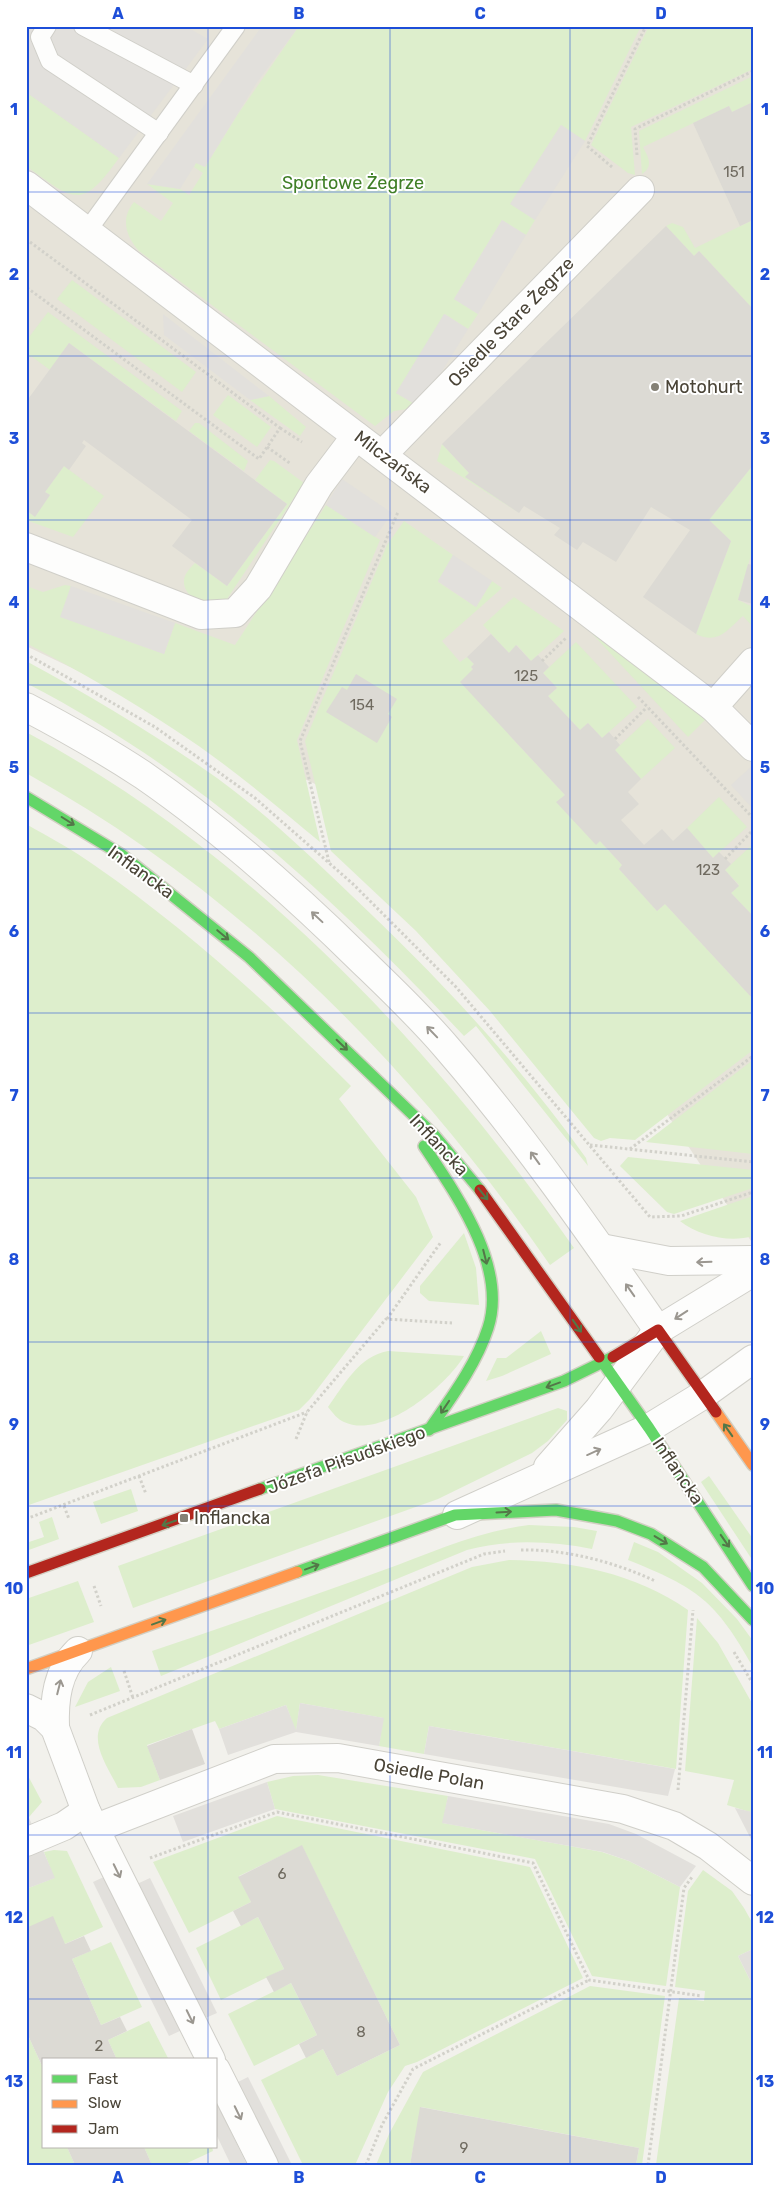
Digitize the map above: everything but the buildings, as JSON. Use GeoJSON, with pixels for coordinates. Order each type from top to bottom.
{"type":"FeatureCollection","features":[{"type":"Feature","properties":{"kind":"street","name":"Milczańska"},"geometry":{"type":"LineString","coordinates":[[26,185],[356,436],[383,454],[713,707],[753,747]]}},
{"type":"Feature","properties":{"kind":"street","name":"Osiedle Stare Żegrze"},"geometry":{"type":"LineString","coordinates":[[383,454],[640,190]]}},
{"type":"Feature","properties":{"kind":"street"},"geometry":{"type":"LineString","coordinates":[[26,547],[201,615],[235,613],[258,588],[319,485],[356,436]]}},
{"type":"Feature","properties":{"kind":"street"},"geometry":{"type":"LineString","coordinates":[[713,707],[753,662]]}},
{"type":"Feature","properties":{"kind":"street"},"geometry":{"type":"LineString","coordinates":[[26,707],[79,735],[142,775],[230,840],[316,915],[446,1046],[508,1122],[601,1248],[753,1465]]}},
{"type":"Feature","properties":{"kind":"street","name":"Inflancka"},"geometry":{"type":"LineString","coordinates":[[26,797],[122,855],[249,957],[309,1012],[390,1095],[434,1135],[492,1205],[649,1428],[743,1568],[753,1586]]}},
{"type":"Feature","properties":{"kind":"street"},"geometry":{"type":"LineString","coordinates":[[390,1095],[462,1204],[481,1242],[493,1287],[489,1326],[468,1372],[429,1430]]}},
{"type":"Feature","properties":{"kind":"street"},"geometry":{"type":"LineString","coordinates":[[601,1248],[669,1261],[753,1260]]}},
{"type":"Feature","properties":{"kind":"street","name":"Józefa Piłsudskiego"},"geometry":{"type":"LineString","coordinates":[[518,1487],[558,1458],[611,1374],[658,1330],[753,1272]]}},
{"type":"Feature","properties":{"kind":"street","name":"Józefa Piłsudskiego"},"geometry":{"type":"LineString","coordinates":[[26,1669],[455,1515],[649,1428],[703,1395],[753,1358]]}},
{"type":"Feature","properties":{"kind":"street","name":"Józefa Piłsudskiego"},"geometry":{"type":"LineString","coordinates":[[26,1573],[564,1381],[611,1374]]}},
{"type":"Feature","properties":{"kind":"street"},"geometry":{"type":"LineString","coordinates":[[455,1515],[556,1510],[617,1521],[651,1534],[703,1567],[753,1620]]}},
{"type":"Feature","properties":{"kind":"street"},"geometry":{"type":"LineString","coordinates":[[55,1728],[58,1687],[65,1668],[78,1651]]}},
{"type":"Feature","properties":{"kind":"street"},"geometry":{"type":"LineString","coordinates":[[26,1708],[44,1717],[55,1728],[91,1819],[210,2058]]}},
{"type":"Feature","properties":{"kind":"street","name":"Osiedle Polan"},"geometry":{"type":"LineString","coordinates":[[26,1842],[64,1826],[91,1819],[274,1758],[338,1758],[622,1809],[674,1826],[708,1846],[753,1881]]}},
{"type":"Feature","properties":{"kind":"street"},"geometry":{"type":"LineString","coordinates":[[218,2074],[264,2165]]}},
{"type":"Feature","properties":{"kind":"lane"},"geometry":{"type":"LineString","coordinates":[[47,26],[40,37],[50,62],[159,133]]}},
{"type":"Feature","properties":{"kind":"lane"},"geometry":{"type":"LineString","coordinates":[[83,26],[194,85]]}},
{"type":"Feature","properties":{"kind":"lane"},"geometry":{"type":"LineString","coordinates":[[87,231],[236,26]]}},
{"type":"Feature","properties":{"kind":"path"},"geometry":{"type":"LineString","coordinates":[[640,190],[587,146],[646,26]]}},
{"type":"Feature","properties":{"kind":"path"},"geometry":{"type":"LineString","coordinates":[[640,190],[635,129],[753,71]]}},
{"type":"Feature","properties":{"kind":"path"},"geometry":{"type":"LineString","coordinates":[[26,239],[280,428],[258,459],[26,287]]}},
{"type":"Feature","properties":{"kind":"path"},"geometry":{"type":"LineString","coordinates":[[329,863],[300,740],[400,509]]}},
{"type":"Feature","properties":{"kind":"path"},"geometry":{"type":"LineString","coordinates":[[542,660],[567,637]]}},
{"type":"Feature","properties":{"kind":"path"},"geometry":{"type":"LineString","coordinates":[[615,739],[647,707]]}},
{"type":"Feature","properties":{"kind":"path"},"geometry":{"type":"LineString","coordinates":[[725,859],[753,830]]}},
{"type":"Feature","properties":{"kind":"path"},"geometry":{"type":"LineString","coordinates":[[630,1149],[753,1056]]}},
{"type":"Feature","properties":{"kind":"path"},"geometry":{"type":"LineString","coordinates":[[590,1145],[753,1162]]}},
{"type":"Feature","properties":{"kind":"path"},"geometry":{"type":"LineString","coordinates":[[650,1218],[681,1216],[753,1192]]}},
{"type":"Feature","properties":{"kind":"path"},"geometry":{"type":"LineString","coordinates":[[26,1519],[307,1412],[386,1319],[442,1240]]}},
{"type":"Feature","properties":{"kind":"path"},"geometry":{"type":"LineString","coordinates":[[386,1319],[452,1324]]}},
{"type":"Feature","properties":{"kind":"path"},"geometry":{"type":"LineString","coordinates":[[64,1506],[133,1698]]}},
{"type":"Feature","properties":{"kind":"path"},"geometry":{"type":"LineString","coordinates":[[55,1728],[133,1698],[484,1554],[505,1550],[546,1551],[606,1563],[658,1582]]}},
{"type":"Feature","properties":{"kind":"path"},"geometry":{"type":"LineString","coordinates":[[680,1770],[694,1601]]}},
{"type":"Feature","properties":{"kind":"path"},"geometry":{"type":"LineString","coordinates":[[730,1645],[753,1684]]}},
{"type":"Feature","properties":{"kind":"path"},"geometry":{"type":"LineString","coordinates":[[147,1859],[277,1812],[533,1863],[589,1980]]}},
{"type":"Feature","properties":{"kind":"path"},"geometry":{"type":"LineString","coordinates":[[648,2165],[684,1888],[698,1870],[708,1846]]}},
{"type":"Feature","properties":{"kind":"path"},"geometry":{"type":"LineString","coordinates":[[366,2165],[382,2125],[413,2070],[589,1980],[702,1996]]}},
{"type":"Feature","properties":{"kind":"shaded area"},"geometry":{"type":"Polygon","coordinates":[[[26,26],[753,26],[753,1244],[510,877],[26,646],[26,26]]]}},
{"type":"Feature","properties":{"kind":"shaded area"},"geometry":{"type":"Polygon","coordinates":[[[26,26],[185,26],[208,39],[119,158],[26,92],[26,26]]]}},
{"type":"Feature","properties":{"kind":"shaded area"},"geometry":{"type":"Polygon","coordinates":[[[262,26],[299,26],[256,84],[205,167],[196,163],[180,189],[147,184],[262,26]]]}},
{"type":"Feature","properties":{"kind":"shaded area"},"geometry":{"type":"Polygon","coordinates":[[[561,125],[585,141],[535,220],[510,204],[561,125]]]}},
{"type":"Feature","properties":{"kind":"shaded area"},"geometry":{"type":"Polygon","coordinates":[[[502,220],[526,235],[478,314],[454,299],[502,220]]]}},
{"type":"Feature","properties":{"kind":"shaded area"},"geometry":{"type":"Polygon","coordinates":[[[163,314],[269,396],[250,400],[164,335],[163,314]]]}},
{"type":"Feature","properties":{"kind":"shaded area"},"geometry":{"type":"Polygon","coordinates":[[[444,314],[468,329],[420,407],[396,393],[444,314]]]}},
{"type":"Feature","properties":{"kind":"shaded area"},"geometry":{"type":"Polygon","coordinates":[[[342,479],[392,513],[375,537],[326,505],[342,479]]]}},
{"type":"Feature","properties":{"kind":"shaded area"},"geometry":{"type":"Polygon","coordinates":[[[453,555],[492,581],[476,607],[438,581],[453,555]]]}},
{"type":"Feature","properties":{"kind":"shaded area"},"geometry":{"type":"Polygon","coordinates":[[[71,586],[175,623],[164,654],[60,617],[71,586]]]}},
{"type":"Feature","properties":{"kind":"shaded area"},"geometry":{"type":"Polygon","coordinates":[[[753,765],[753,809],[731,785],[753,765]]]}},
{"type":"Feature","properties":{"kind":"shaded area"},"geometry":{"type":"Polygon","coordinates":[[[300,1703],[384,1718],[379,1746],[296,1732],[228,1755],[219,1729],[286,1705],[296,1730],[300,1703]]]}},
{"type":"Feature","properties":{"kind":"shaded area"},"geometry":{"type":"Polygon","coordinates":[[[429,1726],[675,1769],[668,1796],[424,1754],[429,1726]]]}},
{"type":"Feature","properties":{"kind":"shaded area"},"geometry":{"type":"Polygon","coordinates":[[[267,1782],[275,1809],[183,1842],[173,1816],[267,1782]]]}},
{"type":"Feature","properties":{"kind":"shaded area"},"geometry":{"type":"Polygon","coordinates":[[[448,1796],[609,1824],[636,1834],[696,1866],[680,1887],[629,1861],[603,1852],[442,1823],[448,1796]]]}},
{"type":"Feature","properties":{"kind":"shaded area"},"geometry":{"type":"Polygon","coordinates":[[[735,1808],[752,1812],[753,1843],[735,1808]]]}},
{"type":"Feature","properties":{"kind":"shaded area"},"geometry":{"type":"Polygon","coordinates":[[[26,1811],[55,1878],[26,1889],[26,1811]]]}},
{"type":"Feature","properties":{"kind":"shaded area"},"geometry":{"type":"Polygon","coordinates":[[[106,1876],[182,2030],[169,2036],[93,1882],[106,1876]]]}},
{"type":"Feature","properties":{"kind":"shaded area"},"geometry":{"type":"Polygon","coordinates":[[[150,1878],[217,2013],[203,2019],[137,1884],[150,1878]]]}},
{"type":"Feature","properties":{"kind":"shaded area"},"geometry":{"type":"Polygon","coordinates":[[[753,1949],[753,1986],[738,1956],[753,1949]]]}},
{"type":"Feature","properties":{"kind":"shaded area"},"geometry":{"type":"Polygon","coordinates":[[[248,2077],[292,2165],[275,2165],[234,2084],[248,2077]]]}},
{"type":"Feature","properties":{"kind":"shaded area"},"geometry":{"type":"Polygon","coordinates":[[[218,2105],[247,2165],[231,2165],[218,2138],[218,2105]]]}},
{"type":"Feature","properties":{"kind":"green space","name":"Sportowe Żegrze"},"geometry":{"type":"Polygon","coordinates":[[[299,26],[641,26],[585,141],[561,125],[511,204],[535,220],[526,235],[502,220],[454,299],[478,314],[468,329],[445,314],[396,393],[420,407],[394,411],[375,426],[139,251],[134,245],[126,227],[127,215],[134,202],[161,221],[173,203],[147,184],[180,189],[189,195],[203,173],[194,167],[196,162],[205,167],[238,114],[299,26]]]}},
{"type":"Feature","properties":{"kind":"green space"},"geometry":{"type":"Polygon","coordinates":[[[649,26],[753,26],[753,69],[631,127],[635,175],[628,173],[591,145],[649,26]]]}},
{"type":"Feature","properties":{"kind":"green space"},"geometry":{"type":"Polygon","coordinates":[[[753,76],[753,102],[732,112],[729,106],[643,147],[649,165],[642,174],[639,131],[753,76]]]}},
{"type":"Feature","properties":{"kind":"green space"},"geometry":{"type":"Polygon","coordinates":[[[26,92],[119,158],[95,187],[86,193],[77,195],[67,193],[26,166],[26,92]]]}},
{"type":"Feature","properties":{"kind":"green space"},"geometry":{"type":"Polygon","coordinates":[[[753,220],[753,309],[699,251],[694,256],[666,226],[672,223],[683,227],[695,248],[753,220]]]}},
{"type":"Feature","properties":{"kind":"green space"},"geometry":{"type":"Polygon","coordinates":[[[72,280],[196,372],[182,392],[57,299],[72,280]]]}},
{"type":"Feature","properties":{"kind":"green space"},"geometry":{"type":"Polygon","coordinates":[[[48,312],[182,411],[176,421],[69,343],[50,370],[31,356],[26,362],[26,341],[48,312]]]}},
{"type":"Feature","properties":{"kind":"green space"},"geometry":{"type":"Polygon","coordinates":[[[228,395],[271,427],[257,447],[213,415],[228,395]]]}},
{"type":"Feature","properties":{"kind":"green space"},"geometry":{"type":"Polygon","coordinates":[[[269,396],[306,427],[300,436],[250,400],[269,396]]]}},
{"type":"Feature","properties":{"kind":"green space"},"geometry":{"type":"Polygon","coordinates":[[[195,423],[199,423],[248,461],[244,471],[189,431],[195,423]]]}},
{"type":"Feature","properties":{"kind":"green space"},"geometry":{"type":"Polygon","coordinates":[[[442,444],[469,473],[466,477],[519,513],[437,461],[442,444]]]}},
{"type":"Feature","properties":{"kind":"green space"},"geometry":{"type":"Polygon","coordinates":[[[270,460],[304,483],[227,599],[208,601],[195,598],[186,590],[184,583],[189,569],[195,563],[227,586],[287,504],[255,480],[270,460]]]}},
{"type":"Feature","properties":{"kind":"green space"},"geometry":{"type":"Polygon","coordinates":[[[753,465],[753,548],[738,600],[753,607],[753,627],[743,616],[722,634],[710,638],[704,637],[696,634],[731,541],[709,520],[753,465]]]}},
{"type":"Feature","properties":{"kind":"green space"},"geometry":{"type":"Polygon","coordinates":[[[64,466],[104,496],[73,537],[26,520],[26,511],[35,516],[50,495],[45,492],[64,466]]]}},
{"type":"Feature","properties":{"kind":"green space"},"geometry":{"type":"Polygon","coordinates":[[[326,505],[380,540],[297,740],[320,842],[249,784],[194,743],[157,718],[26,643],[26,586],[43,592],[65,585],[71,586],[61,617],[164,654],[175,623],[235,645],[326,505]]]}},
{"type":"Feature","properties":{"kind":"green space"},"geometry":{"type":"Polygon","coordinates":[[[404,521],[453,555],[438,582],[476,607],[492,581],[502,588],[442,641],[460,662],[467,657],[474,664],[471,667],[511,737],[565,795],[557,802],[600,841],[622,865],[619,869],[657,911],[665,904],[753,999],[753,1050],[635,1140],[610,1138],[601,1141],[594,1138],[490,1011],[416,931],[331,851],[305,741],[387,545],[404,521]]]}},
{"type":"Feature","properties":{"kind":"green space"},"geometry":{"type":"Polygon","coordinates":[[[514,597],[564,631],[531,661],[517,645],[509,653],[483,625],[514,597]]]}},
{"type":"Feature","properties":{"kind":"green space"},"geometry":{"type":"Polygon","coordinates":[[[585,626],[708,717],[688,737],[585,626]]]}},
{"type":"Feature","properties":{"kind":"green space"},"geometry":{"type":"Polygon","coordinates":[[[576,642],[637,707],[602,738],[588,723],[580,730],[548,696],[557,688],[543,673],[576,642]]]}},
{"type":"Feature","properties":{"kind":"green space"},"geometry":{"type":"Polygon","coordinates":[[[26,661],[75,688],[194,762],[235,791],[286,834],[383,926],[475,1020],[560,1122],[586,1158],[588,1166],[476,1026],[464,1036],[364,934],[313,886],[206,797],[149,756],[89,718],[26,683],[26,661]]]}},
{"type":"Feature","properties":{"kind":"green space"},"geometry":{"type":"Polygon","coordinates":[[[648,719],[675,748],[641,779],[615,750],[648,719]]]}},
{"type":"Feature","properties":{"kind":"green space"},"geometry":{"type":"Polygon","coordinates":[[[26,732],[107,780],[185,834],[259,894],[330,958],[396,1026],[459,1098],[519,1172],[574,1248],[550,1265],[497,1191],[440,1120],[380,1053],[316,989],[249,928],[179,872],[104,820],[26,773],[26,732]]]}},
{"type":"Feature","properties":{"kind":"green space"},"geometry":{"type":"Polygon","coordinates":[[[719,797],[747,827],[713,858],[687,828],[719,797]]]}},
{"type":"Feature","properties":{"kind":"green space"},"geometry":{"type":"Polygon","coordinates":[[[26,824],[86,859],[196,942],[259,998],[351,1086],[339,1099],[416,1197],[433,1237],[310,1399],[299,1410],[26,1506],[26,824]]]}},
{"type":"Feature","properties":{"kind":"green space"},"geometry":{"type":"Polygon","coordinates":[[[753,844],[753,916],[731,893],[739,885],[725,870],[753,844]]]}},
{"type":"Feature","properties":{"kind":"green space"},"geometry":{"type":"Polygon","coordinates":[[[753,1060],[753,1154],[646,1142],[753,1060]]]}},
{"type":"Feature","properties":{"kind":"green space"},"geometry":{"type":"Polygon","coordinates":[[[628,1157],[753,1170],[753,1188],[674,1214],[667,1212],[620,1166],[628,1157]]]}},
{"type":"Feature","properties":{"kind":"green space"},"geometry":{"type":"Polygon","coordinates":[[[753,1196],[753,1236],[735,1239],[715,1237],[696,1231],[680,1221],[753,1196]]]}},
{"type":"Feature","properties":{"kind":"green space"},"geometry":{"type":"Polygon","coordinates":[[[464,1233],[476,1268],[479,1305],[429,1301],[420,1293],[420,1286],[464,1233]]]}},
{"type":"Feature","properties":{"kind":"green space"},"geometry":{"type":"Polygon","coordinates":[[[541,1331],[551,1354],[502,1376],[486,1381],[497,1358],[506,1358],[541,1331]]]}},
{"type":"Feature","properties":{"kind":"green space"},"geometry":{"type":"Polygon","coordinates":[[[388,1351],[464,1356],[443,1382],[412,1407],[394,1417],[376,1424],[359,1426],[344,1422],[335,1416],[328,1407],[353,1373],[369,1359],[388,1351]]]}},
{"type":"Feature","properties":{"kind":"green space"},"geometry":{"type":"Polygon","coordinates":[[[558,1408],[567,1411],[567,1420],[548,1441],[532,1453],[438,1499],[133,1608],[118,1566],[558,1408]]]}},
{"type":"Feature","properties":{"kind":"green space"},"geometry":{"type":"Polygon","coordinates":[[[709,1476],[753,1539],[753,1561],[701,1482],[709,1476]]]}},
{"type":"Feature","properties":{"kind":"green space"},"geometry":{"type":"Polygon","coordinates":[[[131,1489],[138,1511],[101,1524],[93,1502],[131,1489]]]}},
{"type":"Feature","properties":{"kind":"green space"},"geometry":{"type":"Polygon","coordinates":[[[52,1517],[59,1539],[26,1551],[26,1543],[44,1537],[39,1522],[52,1517]]]}},
{"type":"Feature","properties":{"kind":"green space"},"geometry":{"type":"Polygon","coordinates":[[[529,1525],[574,1527],[597,1531],[592,1549],[561,1544],[529,1542],[482,1546],[467,1550],[161,1676],[152,1651],[324,1592],[454,1544],[509,1528],[529,1525]]]}},
{"type":"Feature","properties":{"kind":"green space"},"geometry":{"type":"Polygon","coordinates":[[[634,1542],[658,1552],[702,1583],[737,1619],[753,1641],[753,1667],[728,1626],[703,1599],[672,1579],[628,1560],[634,1542]]]}},
{"type":"Feature","properties":{"kind":"green space"},"geometry":{"type":"Polygon","coordinates":[[[509,1560],[556,1563],[625,1578],[668,1597],[688,1610],[676,1769],[429,1726],[424,1754],[379,1746],[383,1718],[300,1703],[296,1732],[286,1705],[219,1729],[215,1721],[147,1745],[160,1780],[141,1787],[118,1788],[104,1762],[98,1743],[98,1734],[107,1718],[472,1567],[509,1560]]]}},
{"type":"Feature","properties":{"kind":"green space"},"geometry":{"type":"Polygon","coordinates":[[[78,1581],[94,1622],[26,1646],[26,1599],[78,1581]]]}},
{"type":"Feature","properties":{"kind":"green space"},"geometry":{"type":"Polygon","coordinates":[[[697,1618],[718,1643],[753,1705],[753,1813],[727,1805],[734,1780],[685,1771],[697,1618]]]}},
{"type":"Feature","properties":{"kind":"green space"},"geometry":{"type":"Polygon","coordinates":[[[111,1667],[120,1691],[75,1707],[88,1682],[111,1667]]]}},
{"type":"Feature","properties":{"kind":"green space"},"geometry":{"type":"Polygon","coordinates":[[[26,1772],[42,1802],[29,1817],[26,1811],[26,1772]]]}},
{"type":"Feature","properties":{"kind":"green space"},"geometry":{"type":"Polygon","coordinates":[[[318,1775],[448,1796],[443,1823],[602,1852],[629,1861],[680,1887],[666,1986],[592,1976],[535,1859],[275,1809],[267,1782],[293,1776],[318,1775]]]}},
{"type":"Feature","properties":{"kind":"green space"},"geometry":{"type":"Polygon","coordinates":[[[277,1816],[530,1867],[583,1978],[417,2062],[405,2066],[388,2092],[355,2165],[303,2165],[261,2080],[323,2049],[337,2076],[400,2045],[302,1846],[239,1876],[251,1902],[189,1933],[153,1862],[277,1816]]]}},
{"type":"Feature","properties":{"kind":"green space"},"geometry":{"type":"Polygon","coordinates":[[[54,1850],[67,1851],[103,1927],[65,1944],[26,1928],[26,1889],[54,1878],[44,1852],[54,1850]]]}},
{"type":"Feature","properties":{"kind":"green space"},"geometry":{"type":"Polygon","coordinates":[[[703,1870],[732,1891],[753,1924],[753,1949],[738,1956],[753,1986],[753,2165],[656,2165],[679,1998],[704,2001],[705,1991],[675,1987],[688,1891],[703,1870]]]}},
{"type":"Feature","properties":{"kind":"green space"},"geometry":{"type":"Polygon","coordinates":[[[258,1917],[284,1969],[221,2000],[196,1948],[258,1917]]]}},
{"type":"Feature","properties":{"kind":"green space"},"geometry":{"type":"Polygon","coordinates":[[[111,1942],[142,2007],[101,2025],[72,1959],[111,1942]]]}},
{"type":"Feature","properties":{"kind":"green space"},"geometry":{"type":"Polygon","coordinates":[[[291,1983],[317,2035],[254,2066],[228,2014],[291,1983]]]}},
{"type":"Feature","properties":{"kind":"green space"},"geometry":{"type":"Polygon","coordinates":[[[590,1986],[665,1996],[642,2165],[636,2165],[639,2148],[421,2107],[410,2165],[376,2165],[389,2134],[423,2072],[590,1986]]]}},
{"type":"Feature","properties":{"kind":"green space"},"geometry":{"type":"Polygon","coordinates":[[[149,2021],[168,2058],[116,2058],[108,2040],[149,2021]]]}},
{"type":"Feature","properties":{"kind":"green space"},"geometry":{"type":"Polygon","coordinates":[[[26,2031],[42,2066],[42,2148],[67,2148],[75,2165],[26,2165],[26,2031]]]}},
{"type":"Feature","properties":{"kind":"green space"},"geometry":{"type":"Polygon","coordinates":[[[144,2148],[212,2148],[213,2151],[183,2165],[152,2165],[144,2148]]]}},
{"type":"Feature","properties":{"kind":"traffic: fast"},"geometry":{"type":"LineString","coordinates":[[26,797],[122,855],[249,957],[434,1135],[480,1190]]}},
{"type":"Feature","properties":{"kind":"traffic: fast"},"geometry":{"type":"LineString","coordinates":[[424,1146],[464,1209],[476,1232],[485,1256],[491,1281],[492,1305],[488,1328],[477,1355],[429,1430]]}},
{"type":"Feature","properties":{"kind":"traffic: fast"},"geometry":{"type":"LineString","coordinates":[[599,1357],[649,1428],[753,1586]]}},
{"type":"Feature","properties":{"kind":"traffic: fast"},"geometry":{"type":"LineString","coordinates":[[260,1489],[564,1381],[613,1357]]}},
{"type":"Feature","properties":{"kind":"traffic: fast"},"geometry":{"type":"LineString","coordinates":[[297,1572],[455,1515],[556,1510],[617,1521],[651,1534],[703,1567],[753,1620]]}},
{"type":"Feature","properties":{"kind":"traffic: slow"},"geometry":{"type":"LineString","coordinates":[[716,1412],[753,1465]]}},
{"type":"Feature","properties":{"kind":"traffic: slow"},"geometry":{"type":"LineString","coordinates":[[26,1669],[297,1572]]}},
{"type":"Feature","properties":{"kind":"traffic: jam"},"geometry":{"type":"LineString","coordinates":[[480,1190],[599,1357]]}},
{"type":"Feature","properties":{"kind":"traffic: jam"},"geometry":{"type":"LineString","coordinates":[[613,1357],[658,1330],[716,1412]]}},
{"type":"Feature","properties":{"kind":"traffic: jam"},"geometry":{"type":"LineString","coordinates":[[26,1573],[260,1489]]}},
{"type":"Feature","properties":{"kind":"place","name":"Motohurt"},"geometry":{"type":"Point","coordinates":[655,387]}},
{"type":"Feature","properties":{"kind":"place","name":"Inflancka"},"geometry":{"type":"Point","coordinates":[184,1518]}}]}
